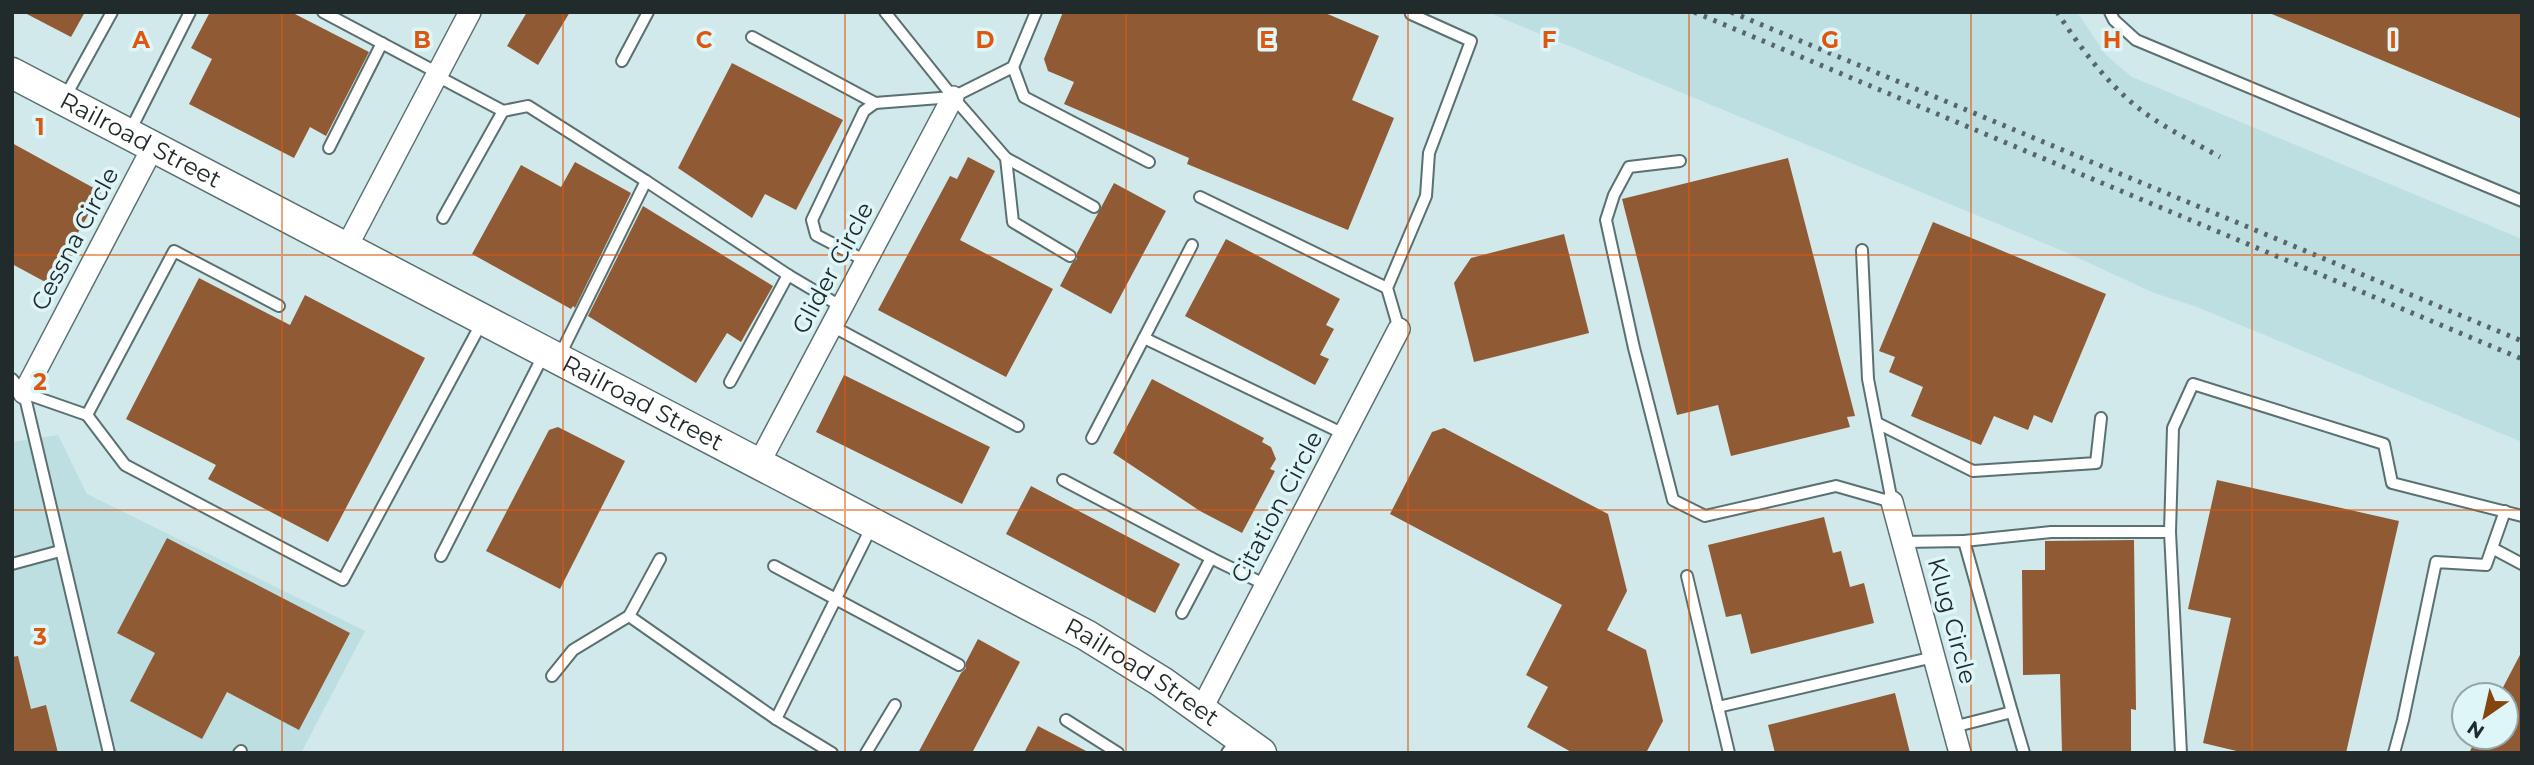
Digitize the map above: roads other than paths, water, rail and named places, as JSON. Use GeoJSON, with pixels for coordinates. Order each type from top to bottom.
{"type":"FeatureCollection","features":[{"type":"Feature","properties":{"kind":"main road","name":"Railroad Street"},"geometry":{"type":"LineString","coordinates":[[12,73],[1087,635],[1201,710],[1242,748]]}},
{"type":"Feature","properties":{"kind":"street"},"geometry":{"type":"LineString","coordinates":[[346,248],[470,12]]}},
{"type":"Feature","properties":{"kind":"street","name":"Glider Circle"},"geometry":{"type":"LineString","coordinates":[[759,463],[953,97]]}},
{"type":"Feature","properties":{"kind":"street","name":"Cessna Circle"},"geometry":{"type":"LineString","coordinates":[[16,391],[141,140]]}},
{"type":"Feature","properties":{"kind":"street","name":"Citation Circle"},"geometry":{"type":"LineString","coordinates":[[1201,710],[1399,329]]}},
{"type":"Feature","properties":{"kind":"street","name":"Klug Circle"},"geometry":{"type":"LineString","coordinates":[[1892,502],[1960,753]]}},
{"type":"Feature","properties":{"kind":"lane"},"geometry":{"type":"LineString","coordinates":[[64,100],[112,12]]}},
{"type":"Feature","properties":{"kind":"lane"},"geometry":{"type":"LineString","coordinates":[[141,140],[190,12]]}},
{"type":"Feature","properties":{"kind":"lane"},"geometry":{"type":"LineString","coordinates":[[323,12],[503,111],[528,106],[788,275],[842,307]]}},
{"type":"Feature","properties":{"kind":"lane"},"geometry":{"type":"LineString","coordinates":[[622,61],[648,12]]}},
{"type":"Feature","properties":{"kind":"lane"},"geometry":{"type":"LineString","coordinates":[[885,12],[1006,158],[1094,207]]}},
{"type":"Feature","properties":{"kind":"lane"},"geometry":{"type":"LineString","coordinates":[[866,261],[816,235],[812,220],[864,111],[875,103],[953,97],[1013,67],[1036,12]]}},
{"type":"Feature","properties":{"kind":"lane"},"geometry":{"type":"LineString","coordinates":[[2110,12],[2114,20],[2136,40],[2522,201]]}},
{"type":"Feature","properties":{"kind":"lane"},"geometry":{"type":"LineString","coordinates":[[1399,329],[1387,288],[1426,196],[1429,153],[1471,41],[1411,14]]}},
{"type":"Feature","properties":{"kind":"lane"},"geometry":{"type":"LineString","coordinates":[[752,37],[875,103]]}},
{"type":"Feature","properties":{"kind":"lane"},"geometry":{"type":"LineString","coordinates":[[328,148],[382,43]]}},
{"type":"Feature","properties":{"kind":"lane"},"geometry":{"type":"LineString","coordinates":[[1013,67],[1024,97],[1149,162]]}},
{"type":"Feature","properties":{"kind":"lane"},"geometry":{"type":"LineString","coordinates":[[443,218],[503,111]]}},
{"type":"Feature","properties":{"kind":"lane"},"geometry":{"type":"LineString","coordinates":[[1006,158],[1013,222],[1070,256]]}},
{"type":"Feature","properties":{"kind":"lane"},"geometry":{"type":"LineString","coordinates":[[1680,160],[1629,167],[1614,195],[1606,220],[1634,348],[1673,500],[1705,516],[1836,486],[1892,502],[1868,379],[1862,250]]}},
{"type":"Feature","properties":{"kind":"lane"},"geometry":{"type":"LineString","coordinates":[[441,556],[646,181]]}},
{"type":"Feature","properties":{"kind":"lane"},"geometry":{"type":"LineString","coordinates":[[1200,197],[1387,288]]}},
{"type":"Feature","properties":{"kind":"lane"},"geometry":{"type":"LineString","coordinates":[[1093,438],[1192,245]]}},
{"type":"Feature","properties":{"kind":"lane"},"geometry":{"type":"LineString","coordinates":[[88,415],[174,251],[279,306]]}},
{"type":"Feature","properties":{"kind":"lane"},"geometry":{"type":"LineString","coordinates":[[730,382],[788,275]]}},
{"type":"Feature","properties":{"kind":"lane"},"geometry":{"type":"LineString","coordinates":[[16,391],[88,415],[125,465],[344,580],[484,319]]}},
{"type":"Feature","properties":{"kind":"lane"},"geometry":{"type":"LineString","coordinates":[[832,326],[1018,426]]}},
{"type":"Feature","properties":{"kind":"lane"},"geometry":{"type":"LineString","coordinates":[[1144,338],[1345,434]]}},
{"type":"Feature","properties":{"kind":"lane"},"geometry":{"type":"LineString","coordinates":[[2181,753],[2170,532],[2173,428],[2193,384],[2384,444],[2392,483],[2522,516]]}},
{"type":"Feature","properties":{"kind":"lane"},"geometry":{"type":"LineString","coordinates":[[16,391],[60,551],[109,753]]}},
{"type":"Feature","properties":{"kind":"lane"},"geometry":{"type":"LineString","coordinates":[[1877,423],[1973,471],[2096,463],[2101,418]]}},
{"type":"Feature","properties":{"kind":"lane"},"geometry":{"type":"LineString","coordinates":[[1063,480],[1265,586]]}},
{"type":"Feature","properties":{"kind":"lane"},"geometry":{"type":"LineString","coordinates":[[2394,753],[2436,562],[2486,565],[2505,511]]}},
{"type":"Feature","properties":{"kind":"lane"},"geometry":{"type":"LineString","coordinates":[[776,719],[873,523]]}},
{"type":"Feature","properties":{"kind":"lane"},"geometry":{"type":"LineString","coordinates":[[1903,542],[1964,541],[2052,532],[2170,532]]}},
{"type":"Feature","properties":{"kind":"lane"},"geometry":{"type":"LineString","coordinates":[[1964,541],[2024,753]]}},
{"type":"Feature","properties":{"kind":"lane"},"geometry":{"type":"LineString","coordinates":[[2492,548],[2522,564]]}},
{"type":"Feature","properties":{"kind":"lane"},"geometry":{"type":"LineString","coordinates":[[12,564],[60,551]]}},
{"type":"Feature","properties":{"kind":"lane"},"geometry":{"type":"LineString","coordinates":[[1182,613],[1211,558]]}},
{"type":"Feature","properties":{"kind":"lane"},"geometry":{"type":"LineString","coordinates":[[552,676],[572,650],[629,616],[660,559]]}},
{"type":"Feature","properties":{"kind":"lane"},"geometry":{"type":"LineString","coordinates":[[774,566],[959,665]]}},
{"type":"Feature","properties":{"kind":"lane"},"geometry":{"type":"LineString","coordinates":[[1687,576],[1729,753]]}},
{"type":"Feature","properties":{"kind":"lane"},"geometry":{"type":"LineString","coordinates":[[629,616],[776,719],[832,753]]}},
{"type":"Feature","properties":{"kind":"lane"},"geometry":{"type":"LineString","coordinates":[[1718,707],[1934,657]]}},
{"type":"Feature","properties":{"kind":"lane"},"geometry":{"type":"LineString","coordinates":[[866,753],[895,705]]}},
{"type":"Feature","properties":{"kind":"lane"},"geometry":{"type":"LineString","coordinates":[[1953,727],[2012,712]]}},
{"type":"Feature","properties":{"kind":"lane"},"geometry":{"type":"LineString","coordinates":[[1066,720],[1118,753]]}},
{"type":"Feature","properties":{"kind":"railway"},"geometry":{"type":"LineString","coordinates":[[1694,12],[2522,359]]}},
{"type":"Feature","properties":{"kind":"railway"},"geometry":{"type":"LineString","coordinates":[[1731,12],[2522,341]]}},
{"type":"Feature","properties":{"kind":"railway"},"geometry":{"type":"LineString","coordinates":[[2057,12],[2093,62],[2125,97],[2177,134],[2220,157]]}}]}
